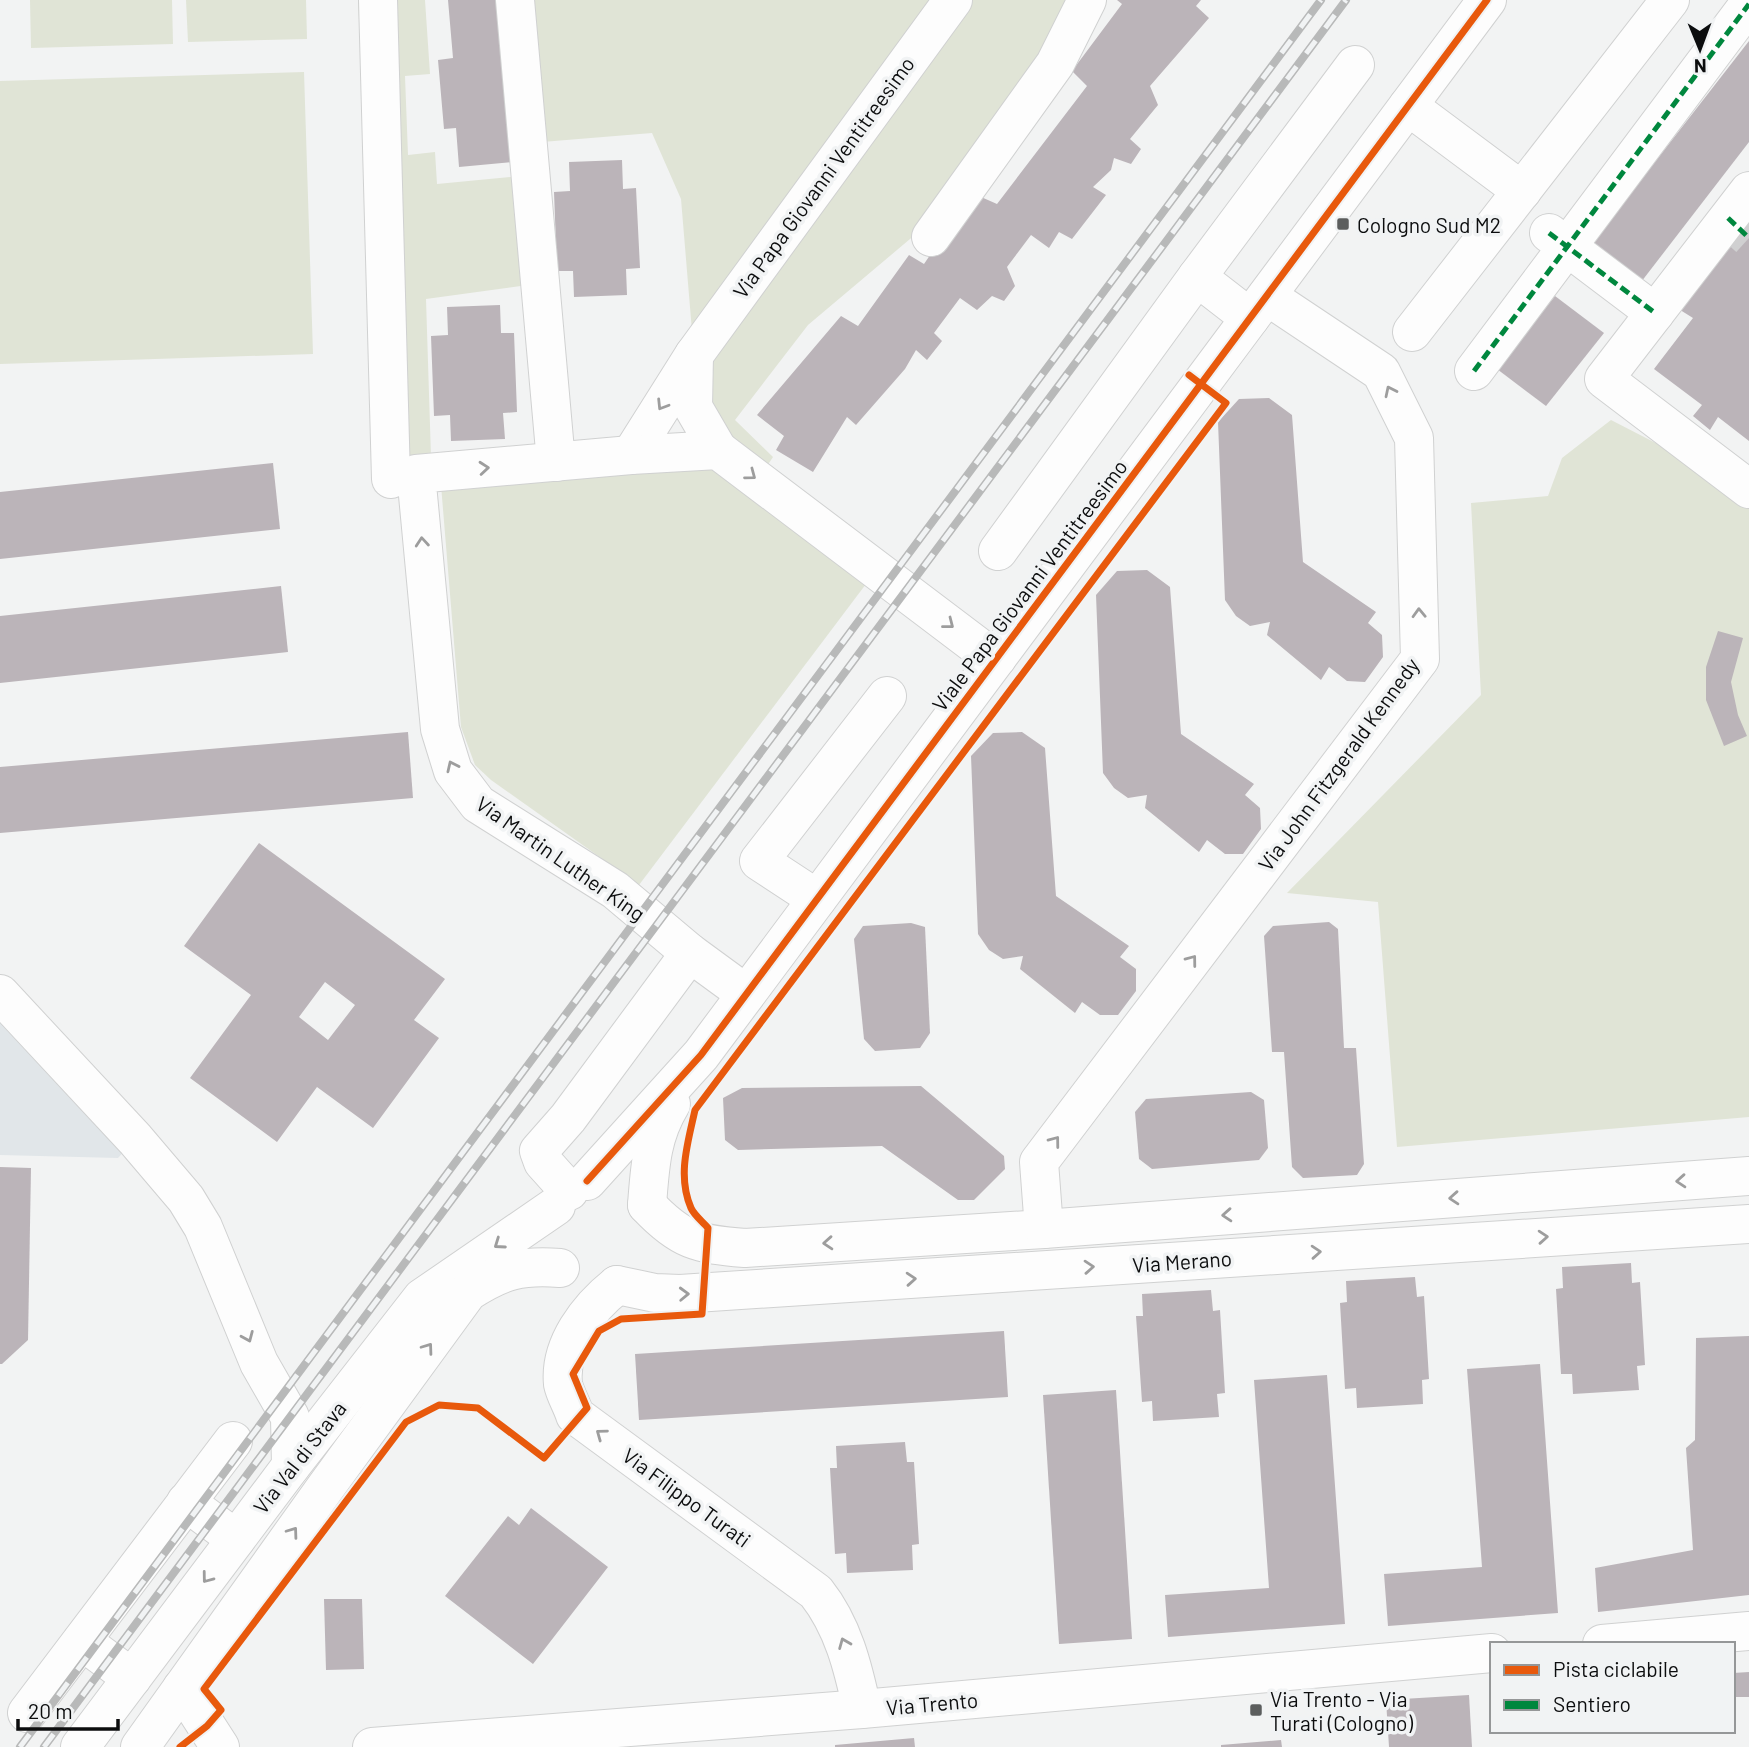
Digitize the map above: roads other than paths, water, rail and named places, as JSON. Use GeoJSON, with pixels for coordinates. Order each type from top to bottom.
{"type":"FeatureCollection","features":[{"type":"Feature","properties":{"kind":"street","name":"Via Martin Luther King"},"geometry":{"type":"LineString","coordinates":[[378,0],[403,477],[440,729],[453,771],[478,804],[615,890],[690,953],[746,994]]}},
{"type":"Feature","properties":{"kind":"street"},"geometry":{"type":"LineString","coordinates":[[515,0],[556,462]]}},
{"type":"Feature","properties":{"kind":"street","name":"Via Papa Giovanni Ventitreesimo"},"geometry":{"type":"LineString","coordinates":[[631,454],[694,355],[953,0]]}},
{"type":"Feature","properties":{"kind":"street"},"geometry":{"type":"LineString","coordinates":[[931,237],[1055,64],[1087,0]]}},
{"type":"Feature","properties":{"kind":"street","name":"Viale Papa Giovanni Ventitreesimo"},"geometry":{"type":"LineString","coordinates":[[647,1205],[650,1157],[659,1123],[701,1055],[1487,0]]}},
{"type":"Feature","properties":{"kind":"street"},"geometry":{"type":"LineString","coordinates":[[1412,332],[1670,0]]}},
{"type":"Feature","properties":{"kind":"street"},"geometry":{"type":"LineString","coordinates":[[1474,371],[1557,240],[1749,4]]}},
{"type":"Feature","properties":{"kind":"street"},"geometry":{"type":"LineString","coordinates":[[998,551],[1355,65]]}},
{"type":"Feature","properties":{"kind":"street"},"geometry":{"type":"LineString","coordinates":[[1408,106],[1522,191]]}},
{"type":"Feature","properties":{"kind":"street"},"geometry":{"type":"LineString","coordinates":[[1739,213],[1604,379],[1749,489]]}},
{"type":"Feature","properties":{"kind":"street"},"geometry":{"type":"LineString","coordinates":[[1557,240],[1655,313]]}},
{"type":"Feature","properties":{"kind":"street","name":"Via John Fitzgerald Kennedy"},"geometry":{"type":"LineString","coordinates":[[1044,1229],[1039,1162],[1420,659],[1414,438],[1381,372],[1197,277]]}},
{"type":"Feature","properties":{"kind":"street"},"geometry":{"type":"LineString","coordinates":[[694,355],[693,407],[718,450],[985,652],[997,658]]}},
{"type":"Feature","properties":{"kind":"street"},"geometry":{"type":"LineString","coordinates":[[403,477],[631,454],[718,450]]}},
{"type":"Feature","properties":{"kind":"street"},"geometry":{"type":"LineString","coordinates":[[817,899],[759,860],[887,696]]}},
{"type":"Feature","properties":{"kind":"street"},"geometry":{"type":"LineString","coordinates":[[571,1193],[543,1162],[539,1151],[568,1118],[690,953]]}},
{"type":"Feature","properties":{"kind":"street"},"geometry":{"type":"LineString","coordinates":[[0,993],[135,1139],[186,1199],[203,1227],[259,1363],[290,1417],[291,1466]]}},
{"type":"Feature","properties":{"kind":"street","name":"Viale Papa Giovanni Ventitreesimo"},"geometry":{"type":"LineString","coordinates":[[571,1193],[701,1055]]}},
{"type":"Feature","properties":{"kind":"street","name":"Via Merano"},"geometry":{"type":"LineString","coordinates":[[647,1205],[666,1225],[681,1235],[709,1245],[744,1248],[1044,1229],[1749,1176]]}},
{"type":"Feature","properties":{"kind":"street"},"geometry":{"type":"LineString","coordinates":[[606,1180],[624,1184],[640,1195],[647,1205],[656,1228],[654,1246],[647,1264],[634,1277],[617,1285],[592,1286],[575,1280],[560,1268],[551,1251],[548,1232],[551,1214],[571,1193],[606,1180]]}},
{"type":"Feature","properties":{"kind":"street","name":"Via Val di Stava"},"geometry":{"type":"LineString","coordinates":[[80,1747],[291,1466],[422,1298],[571,1193]]}},
{"type":"Feature","properties":{"kind":"street","name":"Via Merano"},"geometry":{"type":"LineString","coordinates":[[617,1285],[655,1293],[680,1294],[1749,1224]]}},
{"type":"Feature","properties":{"kind":"street","name":"Via Val di Stava"},"geometry":{"type":"LineString","coordinates":[[139,1747],[468,1292],[508,1270],[531,1266],[560,1268]]}},
{"type":"Feature","properties":{"kind":"street","name":"Via Filippo Turati"},"geometry":{"type":"LineString","coordinates":[[617,1285],[604,1295],[576,1329],[567,1354],[563,1384],[575,1415],[816,1592],[831,1611],[852,1663],[862,1709]]}},
{"type":"Feature","properties":{"kind":"street"},"geometry":{"type":"LineString","coordinates":[[27,1713],[233,1441]]}},
{"type":"Feature","properties":{"kind":"street"},"geometry":{"type":"LineString","coordinates":[[186,1502],[236,1539]]}},
{"type":"Feature","properties":{"kind":"street"},"geometry":{"type":"LineString","coordinates":[[1625,1642],[1749,1631]]}},
{"type":"Feature","properties":{"kind":"street"},"geometry":{"type":"LineString","coordinates":[[82,1641],[132,1678]]}},
{"type":"Feature","properties":{"kind":"street","name":"Via Trento"},"geometry":{"type":"LineString","coordinates":[[372,1747],[862,1709],[1490,1653]]}},
{"type":"Feature","properties":{"kind":"street"},"geometry":{"type":"LineString","coordinates":[[182,1688],[220,1747]]}},
{"type":"Feature","properties":{"kind":"tunnel"},"geometry":{"type":"LineString","coordinates":[[1739,229],[1749,238]]}},
{"type":"Feature","properties":{"kind":"railway"},"geometry":{"type":"LineString","coordinates":[[20,1747],[1321,0]]}},
{"type":"Feature","properties":{"kind":"railway"},"geometry":{"type":"LineString","coordinates":[[44,1747],[1346,0]]}},
{"type":"Feature","properties":{"kind":"place","name":"Cologno Sud M2"},"geometry":{"type":"Point","coordinates":[1343,224]}},
{"type":"Feature","properties":{"kind":"place","name":"Via Trento - Via Turati (Cologno)"},"geometry":{"type":"Point","coordinates":[1256,1710]}}]}
